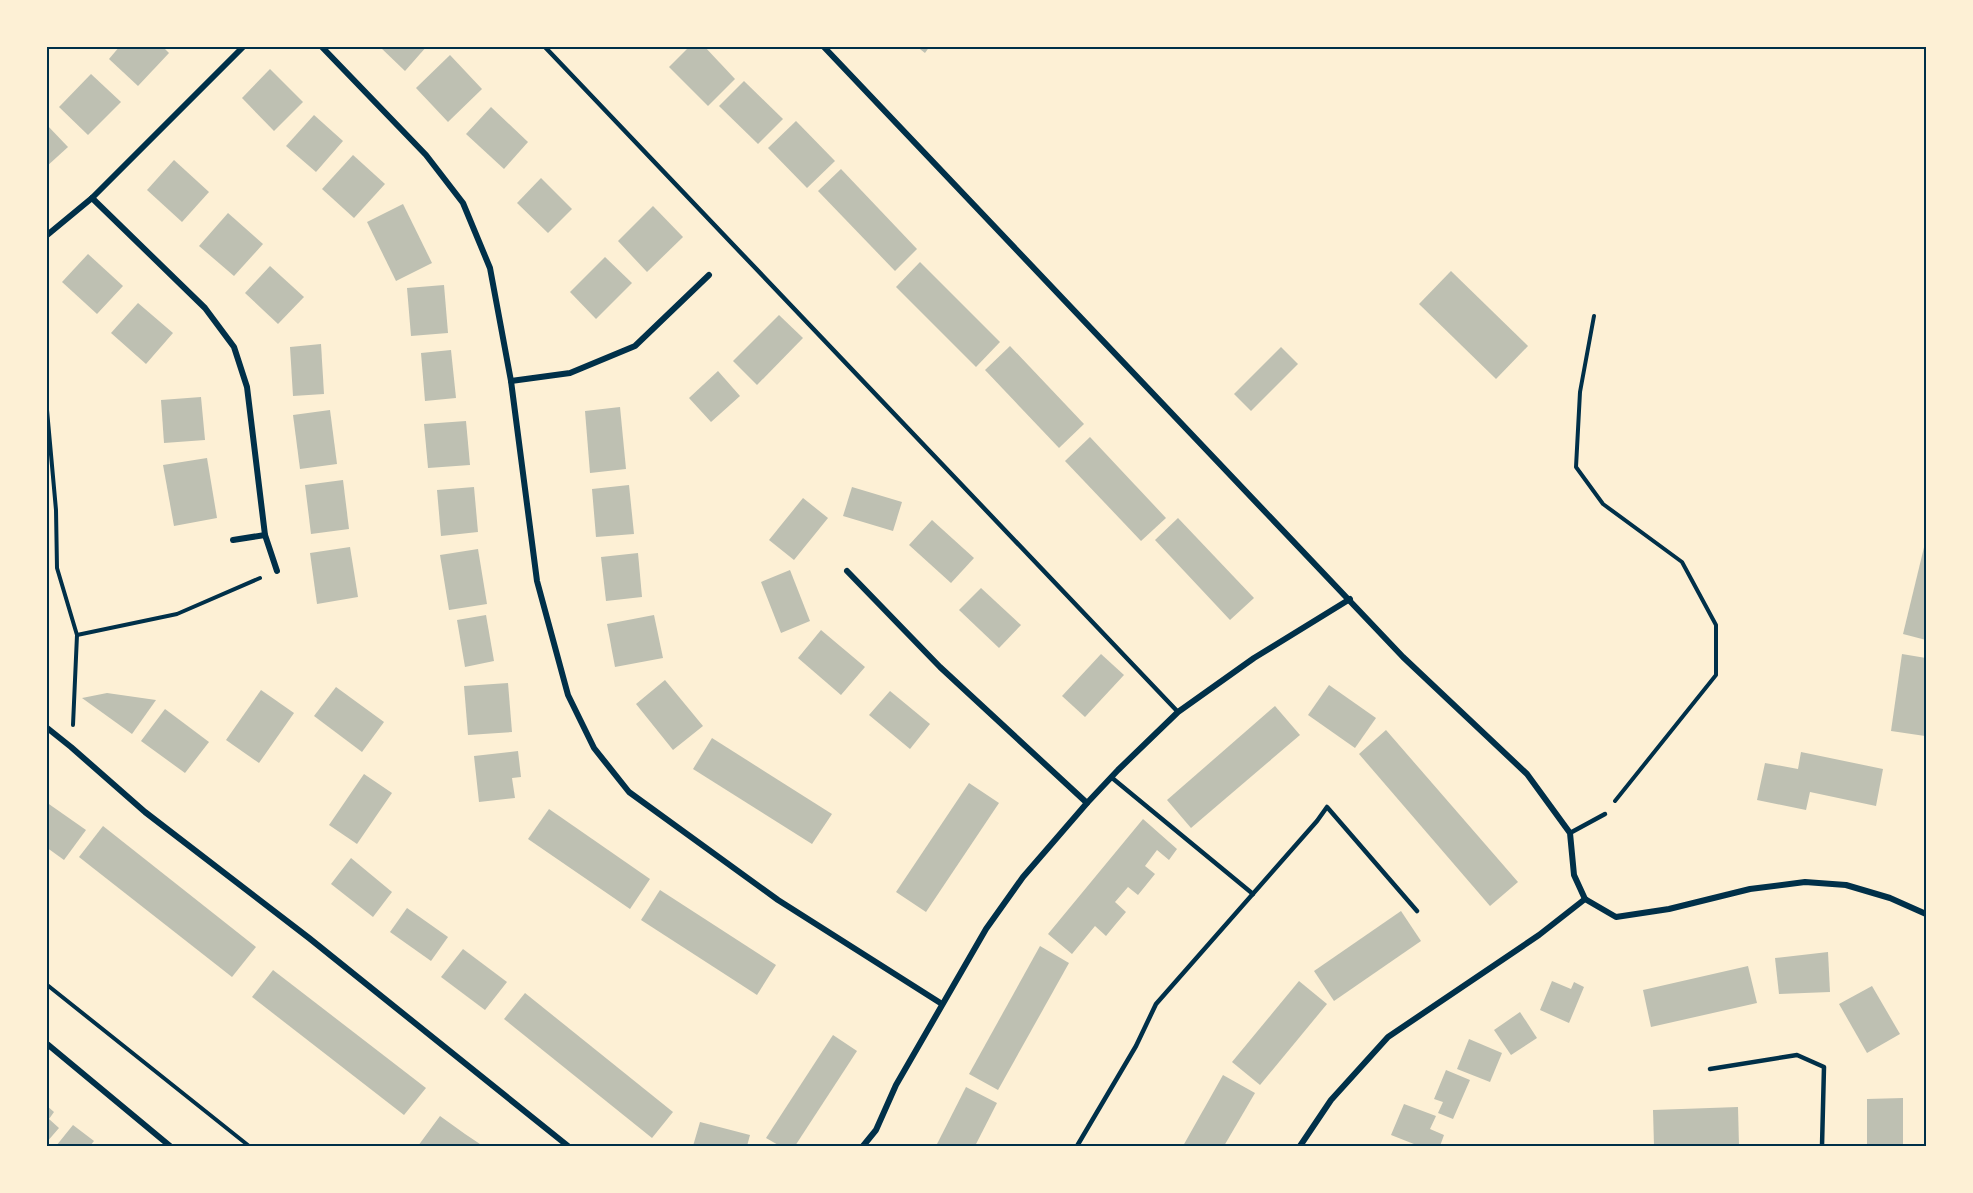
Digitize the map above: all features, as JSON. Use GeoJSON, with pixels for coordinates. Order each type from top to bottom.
{"type":"FeatureCollection","features":[{"type":"Feature","properties":{"kind":"street"},"geometry":{"type":"LineString","coordinates":[[46,236],[92,198],[244,46]]}},
{"type":"Feature","properties":{"kind":"street"},"geometry":{"type":"LineString","coordinates":[[321,46],[426,155],[463,203],[490,268],[511,381],[537,581],[568,695],[594,747],[629,792],[778,900],[942,1004]]}},
{"type":"Feature","properties":{"kind":"street"},"geometry":{"type":"LineString","coordinates":[[823,46],[1403,657],[1527,774],[1570,833],[1574,875],[1586,899],[1616,917],[1669,909],[1750,889],[1805,882],[1846,885],[1890,898],[1926,914]]}},
{"type":"Feature","properties":{"kind":"street"},"geometry":{"type":"LineString","coordinates":[[92,198],[205,308],[234,347],[247,387],[265,535],[278,571]]}},
{"type":"Feature","properties":{"kind":"street"},"geometry":{"type":"LineString","coordinates":[[511,381],[570,373],[635,346],[709,275]]}},
{"type":"Feature","properties":{"kind":"street"},"geometry":{"type":"LineString","coordinates":[[232,540],[265,535]]}},
{"type":"Feature","properties":{"kind":"street"},"geometry":{"type":"LineString","coordinates":[[847,571],[940,667],[1087,803]]}},
{"type":"Feature","properties":{"kind":"street"},"geometry":{"type":"LineString","coordinates":[[863,1146],[876,1130],[896,1085],[986,929],[1023,877],[1087,803],[1178,712],[1254,658],[1350,599]]}},
{"type":"Feature","properties":{"kind":"street"},"geometry":{"type":"LineString","coordinates":[[46,727],[145,812],[309,938],[506,1099],[568,1146]]}},
{"type":"Feature","properties":{"kind":"street"},"geometry":{"type":"LineString","coordinates":[[1300,1146],[1331,1100],[1388,1037],[1539,935],[1586,899]]}},
{"type":"Feature","properties":{"kind":"street"},"geometry":{"type":"LineString","coordinates":[[46,1043],[170,1146]]}},
{"type":"Feature","properties":{"kind":"lane"},"geometry":{"type":"LineString","coordinates":[[544,46],[1178,712]]}},
{"type":"Feature","properties":{"kind":"lane"},"geometry":{"type":"LineString","coordinates":[[1112,777],[1253,894]]}},
{"type":"Feature","properties":{"kind":"lane"},"geometry":{"type":"LineString","coordinates":[[1077,1146],[1136,1046],[1156,1004],[1327,807],[1417,911]]}},
{"type":"Feature","properties":{"kind":"lane"},"geometry":{"type":"LineString","coordinates":[[1570,833],[1605,814]]}},
{"type":"Feature","properties":{"kind":"lane"},"geometry":{"type":"LineString","coordinates":[[1710,1069],[1797,1055],[1824,1067],[1822,1146]]}},
{"type":"Feature","properties":{"kind":"path"},"geometry":{"type":"LineString","coordinates":[[1594,316],[1580,392],[1576,466],[1603,504],[1682,562],[1716,625],[1716,675],[1605,814]]}},
{"type":"Feature","properties":{"kind":"path"},"geometry":{"type":"LineString","coordinates":[[46,399],[56,510],[57,568],[77,635],[71,747]]}},
{"type":"Feature","properties":{"kind":"path"},"geometry":{"type":"LineString","coordinates":[[77,635],[177,614],[278,571]]}},
{"type":"Feature","properties":{"kind":"path"},"geometry":{"type":"LineString","coordinates":[[46,984],[249,1146]]}},
{"type":"Feature","properties":{"kind":"building"},"geometry":{"type":"Polygon","coordinates":[[[120,46],[162,46],[169,53],[138,86],[109,59],[120,46]]]}},
{"type":"Feature","properties":{"kind":"building"},"geometry":{"type":"Polygon","coordinates":[[[379,46],[427,46],[405,71],[379,46]]]}},
{"type":"Feature","properties":{"kind":"building"},"geometry":{"type":"Polygon","coordinates":[[[690,46],[704,46],[735,79],[708,106],[669,67],[690,46]]]}},
{"type":"Feature","properties":{"kind":"building"},"geometry":{"type":"Polygon","coordinates":[[[916,46],[930,46],[925,53],[916,46]]]}},
{"type":"Feature","properties":{"kind":"building"},"geometry":{"type":"Polygon","coordinates":[[[450,55],[482,89],[448,122],[416,88],[450,55]]]}},
{"type":"Feature","properties":{"kind":"building"},"geometry":{"type":"Polygon","coordinates":[[[270,69],[303,102],[274,131],[242,98],[270,69]]]}},
{"type":"Feature","properties":{"kind":"building"},"geometry":{"type":"Polygon","coordinates":[[[91,74],[121,102],[88,135],[59,107],[91,74]]]}},
{"type":"Feature","properties":{"kind":"building"},"geometry":{"type":"Polygon","coordinates":[[[744,81],[783,119],[758,144],[719,106],[744,81]]]}},
{"type":"Feature","properties":{"kind":"building"},"geometry":{"type":"Polygon","coordinates":[[[491,107],[528,142],[504,169],[466,134],[491,107]]]}},
{"type":"Feature","properties":{"kind":"building"},"geometry":{"type":"Polygon","coordinates":[[[314,115],[343,141],[316,172],[286,146],[314,115]]]}},
{"type":"Feature","properties":{"kind":"building"},"geometry":{"type":"Polygon","coordinates":[[[796,121],[835,161],[807,188],[768,148],[796,121]]]}},
{"type":"Feature","properties":{"kind":"building"},"geometry":{"type":"Polygon","coordinates":[[[46,124],[68,147],[46,167],[46,124]]]}},
{"type":"Feature","properties":{"kind":"building"},"geometry":{"type":"Polygon","coordinates":[[[353,155],[385,184],[354,218],[322,189],[353,155]]]}},
{"type":"Feature","properties":{"kind":"building"},"geometry":{"type":"Polygon","coordinates":[[[174,160],[209,192],[182,222],[147,190],[174,160]]]}},
{"type":"Feature","properties":{"kind":"building"},"geometry":{"type":"Polygon","coordinates":[[[841,169],[917,249],[895,271],[818,191],[841,169]]]}},
{"type":"Feature","properties":{"kind":"building"},"geometry":{"type":"Polygon","coordinates":[[[541,178],[572,209],[548,233],[517,203],[541,178]]]}},
{"type":"Feature","properties":{"kind":"building"},"geometry":{"type":"Polygon","coordinates":[[[403,204],[432,263],[396,281],[367,222],[403,204]]]}},
{"type":"Feature","properties":{"kind":"building"},"geometry":{"type":"Polygon","coordinates":[[[653,206],[683,237],[647,272],[618,241],[653,206]]]}},
{"type":"Feature","properties":{"kind":"building"},"geometry":{"type":"Polygon","coordinates":[[[228,213],[263,244],[234,276],[199,246],[228,213]]]}},
{"type":"Feature","properties":{"kind":"building"},"geometry":{"type":"Polygon","coordinates":[[[88,254],[123,286],[97,314],[62,282],[88,254]]]}},
{"type":"Feature","properties":{"kind":"building"},"geometry":{"type":"Polygon","coordinates":[[[605,257],[632,283],[596,319],[570,292],[605,257]]]}},
{"type":"Feature","properties":{"kind":"building"},"geometry":{"type":"Polygon","coordinates":[[[920,262],[1000,342],[976,367],[896,287],[920,262]]]}},
{"type":"Feature","properties":{"kind":"building"},"geometry":{"type":"Polygon","coordinates":[[[270,266],[304,297],[278,324],[245,293],[270,266]]]}},
{"type":"Feature","properties":{"kind":"building"},"geometry":{"type":"Polygon","coordinates":[[[1451,271],[1528,346],[1496,379],[1419,304],[1451,271]]]}},
{"type":"Feature","properties":{"kind":"building"},"geometry":{"type":"Polygon","coordinates":[[[444,285],[448,333],[411,336],[407,288],[444,285]]]}},
{"type":"Feature","properties":{"kind":"building"},"geometry":{"type":"Polygon","coordinates":[[[138,303],[173,333],[146,364],[111,333],[138,303]]]}},
{"type":"Feature","properties":{"kind":"building"},"geometry":{"type":"Polygon","coordinates":[[[779,315],[803,338],[757,385],[733,361],[779,315]]]}},
{"type":"Feature","properties":{"kind":"building"},"geometry":{"type":"Polygon","coordinates":[[[321,344],[324,394],[293,396],[290,347],[321,344]]]}},
{"type":"Feature","properties":{"kind":"building"},"geometry":{"type":"Polygon","coordinates":[[[1010,346],[1084,424],[1059,448],[985,370],[1010,346]]]}},
{"type":"Feature","properties":{"kind":"building"},"geometry":{"type":"Polygon","coordinates":[[[1281,347],[1298,364],[1251,411],[1234,394],[1281,347]]]}},
{"type":"Feature","properties":{"kind":"building"},"geometry":{"type":"Polygon","coordinates":[[[451,350],[456,398],[425,401],[421,353],[451,350]]]}},
{"type":"Feature","properties":{"kind":"building"},"geometry":{"type":"Polygon","coordinates":[[[718,371],[740,396],[711,422],[689,398],[718,371]]]}},
{"type":"Feature","properties":{"kind":"building"},"geometry":{"type":"Polygon","coordinates":[[[201,397],[205,440],[164,443],[161,400],[201,397]]]}},
{"type":"Feature","properties":{"kind":"building"},"geometry":{"type":"Polygon","coordinates":[[[620,407],[626,469],[590,473],[585,411],[620,407]]]}},
{"type":"Feature","properties":{"kind":"building"},"geometry":{"type":"Polygon","coordinates":[[[330,410],[337,464],[300,469],[293,415],[330,410]]]}},
{"type":"Feature","properties":{"kind":"building"},"geometry":{"type":"Polygon","coordinates":[[[466,421],[470,465],[428,468],[424,424],[466,421]]]}},
{"type":"Feature","properties":{"kind":"building"},"geometry":{"type":"Polygon","coordinates":[[[1090,437],[1166,518],[1141,541],[1065,461],[1090,437]]]}},
{"type":"Feature","properties":{"kind":"building"},"geometry":{"type":"Polygon","coordinates":[[[207,458],[217,518],[174,526],[163,465],[207,458]]]}},
{"type":"Feature","properties":{"kind":"building"},"geometry":{"type":"Polygon","coordinates":[[[343,480],[349,529],[311,534],[305,485],[343,480]]]}},
{"type":"Feature","properties":{"kind":"building"},"geometry":{"type":"Polygon","coordinates":[[[629,485],[634,534],[596,537],[592,489],[629,485]]]}},
{"type":"Feature","properties":{"kind":"building"},"geometry":{"type":"Polygon","coordinates":[[[474,487],[478,532],[441,536],[437,490],[474,487]]]}},
{"type":"Feature","properties":{"kind":"building"},"geometry":{"type":"Polygon","coordinates":[[[852,487],[902,502],[893,531],[843,516],[852,487]]]}},
{"type":"Feature","properties":{"kind":"building"},"geometry":{"type":"Polygon","coordinates":[[[803,498],[828,518],[794,560],[769,540],[803,498]]]}},
{"type":"Feature","properties":{"kind":"building"},"geometry":{"type":"Polygon","coordinates":[[[1178,518],[1254,598],[1230,620],[1155,540],[1178,518]]]}},
{"type":"Feature","properties":{"kind":"building"},"geometry":{"type":"Polygon","coordinates":[[[932,520],[974,558],[951,583],[909,545],[932,520]]]}},
{"type":"Feature","properties":{"kind":"building"},"geometry":{"type":"Polygon","coordinates":[[[1926,539],[1926,640],[1903,634],[1926,539]]]}},
{"type":"Feature","properties":{"kind":"building"},"geometry":{"type":"Polygon","coordinates":[[[350,547],[358,597],[317,604],[310,553],[350,547]]]}},
{"type":"Feature","properties":{"kind":"building"},"geometry":{"type":"Polygon","coordinates":[[[478,549],[487,604],[449,610],[440,555],[478,549]]]}},
{"type":"Feature","properties":{"kind":"building"},"geometry":{"type":"Polygon","coordinates":[[[638,553],[642,597],[606,601],[601,557],[638,553]]]}},
{"type":"Feature","properties":{"kind":"building"},"geometry":{"type":"Polygon","coordinates":[[[790,570],[810,621],[781,633],[761,582],[790,570]]]}},
{"type":"Feature","properties":{"kind":"building"},"geometry":{"type":"Polygon","coordinates":[[[981,588],[1021,625],[999,648],[959,610],[981,588]]]}},
{"type":"Feature","properties":{"kind":"building"},"geometry":{"type":"Polygon","coordinates":[[[486,615],[494,661],[465,667],[457,620],[486,615]]]}},
{"type":"Feature","properties":{"kind":"building"},"geometry":{"type":"Polygon","coordinates":[[[654,615],[663,658],[615,667],[607,624],[654,615]]]}},
{"type":"Feature","properties":{"kind":"building"},"geometry":{"type":"Polygon","coordinates":[[[821,630],[865,667],[841,695],[798,658],[821,630]]]}},
{"type":"Feature","properties":{"kind":"building"},"geometry":{"type":"Polygon","coordinates":[[[1101,654],[1124,675],[1085,717],[1062,696],[1101,654]]]}},
{"type":"Feature","properties":{"kind":"building"},"geometry":{"type":"Polygon","coordinates":[[[1902,654],[1926,658],[1925,736],[1891,731],[1902,654]]]}},
{"type":"Feature","properties":{"kind":"building"},"geometry":{"type":"Polygon","coordinates":[[[665,680],[703,726],[673,750],[636,704],[665,680]]]}},
{"type":"Feature","properties":{"kind":"building"},"geometry":{"type":"Polygon","coordinates":[[[508,683],[512,732],[468,735],[464,686],[508,683]]]}},
{"type":"Feature","properties":{"kind":"building"},"geometry":{"type":"Polygon","coordinates":[[[1329,685],[1376,718],[1355,748],[1308,715],[1329,685]]]}},
{"type":"Feature","properties":{"kind":"building"},"geometry":{"type":"Polygon","coordinates":[[[336,687],[384,722],[362,752],[314,716],[336,687]]]}},
{"type":"Feature","properties":{"kind":"building"},"geometry":{"type":"Polygon","coordinates":[[[261,690],[294,713],[259,763],[226,740],[261,690]]]}},
{"type":"Feature","properties":{"kind":"building"},"geometry":{"type":"Polygon","coordinates":[[[890,691],[930,724],[910,749],[869,715],[890,691]]]}},
{"type":"Feature","properties":{"kind":"building"},"geometry":{"type":"Polygon","coordinates":[[[107,693],[156,700],[132,734],[82,698],[107,693]]]}},
{"type":"Feature","properties":{"kind":"building"},"geometry":{"type":"Polygon","coordinates":[[[1275,706],[1300,735],[1191,828],[1167,800],[1275,706]]]}},
{"type":"Feature","properties":{"kind":"building"},"geometry":{"type":"Polygon","coordinates":[[[165,709],[209,742],[185,773],[141,741],[165,709]]]}},
{"type":"Feature","properties":{"kind":"building"},"geometry":{"type":"Polygon","coordinates":[[[1386,730],[1518,882],[1490,906],[1359,754],[1386,730]]]}},
{"type":"Feature","properties":{"kind":"building"},"geometry":{"type":"Polygon","coordinates":[[[712,738],[832,814],[812,844],[693,769],[712,738]]]}},
{"type":"Feature","properties":{"kind":"building"},"geometry":{"type":"Polygon","coordinates":[[[518,751],[521,777],[512,778],[515,798],[479,802],[474,756],[518,751]]]}},
{"type":"Feature","properties":{"kind":"building"},"geometry":{"type":"Polygon","coordinates":[[[1801,752],[1883,769],[1876,806],[1810,792],[1806,810],[1757,800],[1765,763],[1798,769],[1801,752]]]}},
{"type":"Feature","properties":{"kind":"building"},"geometry":{"type":"Polygon","coordinates":[[[364,774],[392,793],[357,844],[329,825],[364,774]]]}},
{"type":"Feature","properties":{"kind":"building"},"geometry":{"type":"Polygon","coordinates":[[[969,783],[999,803],[926,912],[896,892],[969,783]]]}},
{"type":"Feature","properties":{"kind":"building"},"geometry":{"type":"Polygon","coordinates":[[[46,802],[86,830],[64,860],[46,847],[46,802]]]}},
{"type":"Feature","properties":{"kind":"building"},"geometry":{"type":"Polygon","coordinates":[[[549,809],[650,879],[630,909],[528,839],[549,809]]]}},
{"type":"Feature","properties":{"kind":"building"},"geometry":{"type":"Polygon","coordinates":[[[1143,819],[1177,849],[1169,860],[1157,850],[1145,866],[1155,874],[1138,895],[1128,887],[1115,902],[1126,912],[1106,936],[1095,926],[1072,954],[1048,934],[1143,819]]]}},
{"type":"Feature","properties":{"kind":"building"},"geometry":{"type":"Polygon","coordinates":[[[103,826],[256,947],[232,977],[79,857],[103,826]]]}},
{"type":"Feature","properties":{"kind":"building"},"geometry":{"type":"Polygon","coordinates":[[[351,858],[392,892],[373,917],[331,884],[351,858]]]}},
{"type":"Feature","properties":{"kind":"building"},"geometry":{"type":"Polygon","coordinates":[[[660,890],[776,965],[757,995],[641,920],[660,890]]]}},
{"type":"Feature","properties":{"kind":"building"},"geometry":{"type":"Polygon","coordinates":[[[407,908],[448,937],[431,961],[390,932],[407,908]]]}},
{"type":"Feature","properties":{"kind":"building"},"geometry":{"type":"Polygon","coordinates":[[[1401,911],[1421,941],[1334,1001],[1314,971],[1401,911]]]}},
{"type":"Feature","properties":{"kind":"building"},"geometry":{"type":"Polygon","coordinates":[[[1040,946],[1069,963],[998,1090],[969,1074],[1040,946]]]}},
{"type":"Feature","properties":{"kind":"building"},"geometry":{"type":"Polygon","coordinates":[[[463,949],[507,982],[485,1010],[441,977],[463,949]]]}},
{"type":"Feature","properties":{"kind":"building"},"geometry":{"type":"Polygon","coordinates":[[[1828,952],[1830,992],[1779,994],[1775,958],[1828,952]]]}},
{"type":"Feature","properties":{"kind":"building"},"geometry":{"type":"Polygon","coordinates":[[[1748,966],[1757,1003],[1651,1027],[1643,990],[1748,966]]]}},
{"type":"Feature","properties":{"kind":"building"},"geometry":{"type":"Polygon","coordinates":[[[273,970],[426,1088],[404,1115],[252,997],[273,970]]]}},
{"type":"Feature","properties":{"kind":"building"},"geometry":{"type":"Polygon","coordinates":[[[1299,981],[1327,1004],[1260,1085],[1232,1062],[1299,981]]]}},
{"type":"Feature","properties":{"kind":"building"},"geometry":{"type":"Polygon","coordinates":[[[1552,981],[1571,989],[1574,982],[1584,987],[1569,1023],[1540,1010],[1552,981]]]}},
{"type":"Feature","properties":{"kind":"building"},"geometry":{"type":"Polygon","coordinates":[[[1872,986],[1900,1034],[1867,1053],[1839,1004],[1872,986]]]}},
{"type":"Feature","properties":{"kind":"building"},"geometry":{"type":"Polygon","coordinates":[[[525,993],[673,1112],[652,1138],[504,1019],[525,993]]]}},
{"type":"Feature","properties":{"kind":"building"},"geometry":{"type":"Polygon","coordinates":[[[1520,1012],[1537,1038],[1511,1055],[1494,1030],[1520,1012]]]}},
{"type":"Feature","properties":{"kind":"building"},"geometry":{"type":"Polygon","coordinates":[[[833,1035],[857,1051],[795,1146],[780,1146],[766,1138],[833,1035]]]}},
{"type":"Feature","properties":{"kind":"building"},"geometry":{"type":"Polygon","coordinates":[[[1469,1039],[1502,1053],[1490,1082],[1457,1069],[1469,1039]]]}},
{"type":"Feature","properties":{"kind":"building"},"geometry":{"type":"Polygon","coordinates":[[[1446,1070],[1470,1080],[1453,1119],[1438,1113],[1443,1102],[1434,1099],[1446,1070]]]}},
{"type":"Feature","properties":{"kind":"building"},"geometry":{"type":"Polygon","coordinates":[[[1223,1075],[1255,1093],[1224,1146],[1183,1146],[1223,1075]]]}},
{"type":"Feature","properties":{"kind":"building"},"geometry":{"type":"Polygon","coordinates":[[[966,1087],[997,1103],[975,1146],[936,1146],[966,1087]]]}},
{"type":"Feature","properties":{"kind":"building"},"geometry":{"type":"Polygon","coordinates":[[[1903,1098],[1903,1146],[1867,1146],[1867,1099],[1903,1098]]]}},
{"type":"Feature","properties":{"kind":"building"},"geometry":{"type":"Polygon","coordinates":[[[1404,1104],[1436,1116],[1430,1129],[1444,1135],[1440,1146],[1419,1146],[1391,1135],[1404,1104]]]}},
{"type":"Feature","properties":{"kind":"building"},"geometry":{"type":"Polygon","coordinates":[[[46,1105],[54,1112],[49,1119],[59,1128],[46,1143],[46,1105]]]}},
{"type":"Feature","properties":{"kind":"building"},"geometry":{"type":"Polygon","coordinates":[[[1738,1107],[1739,1146],[1654,1146],[1653,1110],[1738,1107]]]}},
{"type":"Feature","properties":{"kind":"building"},"geometry":{"type":"Polygon","coordinates":[[[440,1116],[465,1134],[483,1146],[418,1146],[440,1116]]]}},
{"type":"Feature","properties":{"kind":"building"},"geometry":{"type":"Polygon","coordinates":[[[700,1122],[750,1135],[747,1146],[693,1146],[700,1122]]]}},
{"type":"Feature","properties":{"kind":"building"},"geometry":{"type":"Polygon","coordinates":[[[73,1125],[94,1141],[90,1146],[56,1146],[73,1125]]]}}]}
